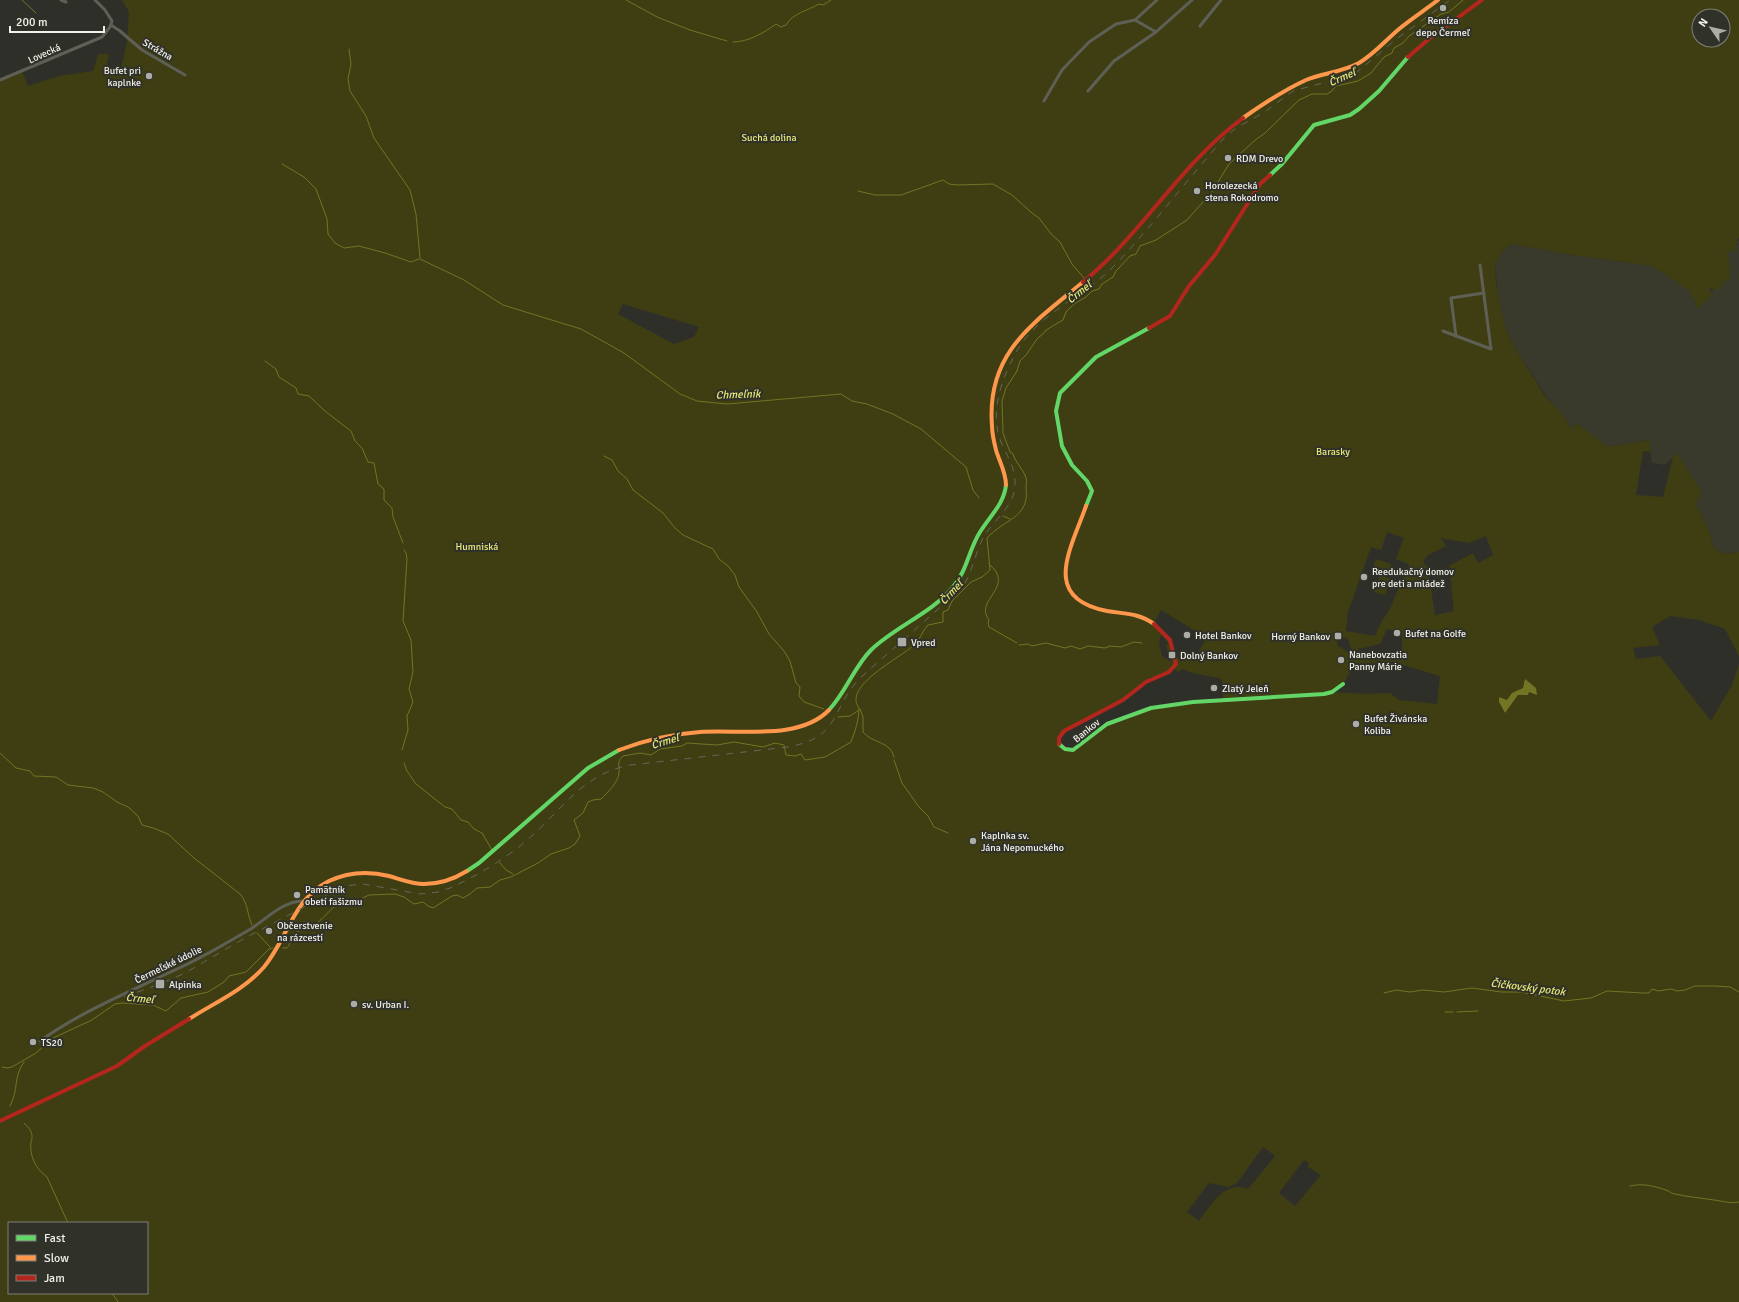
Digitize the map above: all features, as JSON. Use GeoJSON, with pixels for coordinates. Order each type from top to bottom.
{"type":"FeatureCollection","features":[{"type":"Feature","properties":{"kind":"main road"},"geometry":{"type":"LineString","coordinates":[[0,1121],[79,1086],[117,1066],[145,1046],[245,984],[270,959],[293,914],[302,901],[323,884],[349,875],[377,874],[408,882],[424,884],[444,882],[457,877],[479,863],[588,768],[606,756],[632,744],[660,737],[698,732],[792,729],[810,724],[826,713],[836,701],[857,667],[876,645],[938,601],[953,587],[965,570],[977,537],[1003,499],[1006,482],[994,439],[991,419],[992,404],[1000,370],[1009,351],[1018,339],[1032,323],[1084,282],[1102,265],[1195,160],[1223,134],[1292,87],[1312,78],[1350,68],[1362,61],[1438,0]]}},
{"type":"Feature","properties":{"kind":"main road","name":"Bankov"},"geometry":{"type":"LineString","coordinates":[[1343,684],[1324,694],[1193,702],[1151,708],[1107,724],[1077,749],[1070,751],[1065,750],[1060,746],[1058,741],[1060,735],[1064,731],[1123,700],[1146,682],[1169,672],[1175,666],[1176,658],[1172,646],[1165,634],[1146,619],[1138,615],[1106,611],[1088,606],[1079,601],[1072,594],[1066,583],[1067,560],[1089,503],[1092,491],[1088,481],[1074,468],[1063,449],[1056,411],[1058,397],[1096,357],[1170,316],[1189,286],[1215,255],[1260,184],[1282,164],[1314,125],[1350,114],[1359,109],[1379,92],[1409,56],[1430,38],[1482,0]]}},
{"type":"Feature","properties":{"kind":"street"},"geometry":{"type":"LineString","coordinates":[[61,0],[66,2]]}},
{"type":"Feature","properties":{"kind":"street","name":"Strážna"},"geometry":{"type":"LineString","coordinates":[[95,0],[109,15],[112,21],[111,25],[142,50],[185,75]]}},
{"type":"Feature","properties":{"kind":"street"},"geometry":{"type":"LineString","coordinates":[[1044,102],[1062,70],[1089,42],[1116,24],[1135,20],[1157,0]]}},
{"type":"Feature","properties":{"kind":"street"},"geometry":{"type":"LineString","coordinates":[[1088,91],[1114,61],[1156,32],[1192,0]]}},
{"type":"Feature","properties":{"kind":"street"},"geometry":{"type":"LineString","coordinates":[[1200,26],[1221,0]]}},
{"type":"Feature","properties":{"kind":"street"},"geometry":{"type":"LineString","coordinates":[[1135,20],[1156,32]]}},
{"type":"Feature","properties":{"kind":"street","name":"Lovecká"},"geometry":{"type":"LineString","coordinates":[[0,80],[99,39],[106,34],[111,25]]}},
{"type":"Feature","properties":{"kind":"street"},"geometry":{"type":"LineString","coordinates":[[1443,331],[1491,349],[1480,265]]}},
{"type":"Feature","properties":{"kind":"street"},"geometry":{"type":"LineString","coordinates":[[1456,336],[1451,298],[1484,293]]}},
{"type":"Feature","properties":{"kind":"street","name":"Čermeľské údolie"},"geometry":{"type":"LineString","coordinates":[[40,1041],[78,1018],[150,981],[201,958],[256,926],[285,905],[294,901],[302,901]]}},
{"type":"Feature","properties":{"kind":"shaded area"},"geometry":{"type":"Polygon","coordinates":[[[1739,241],[1739,552],[1725,554],[1713,546],[1710,533],[1696,505],[1677,453],[1665,465],[1652,463],[1649,440],[1606,447],[1577,423],[1572,431],[1562,413],[1546,396],[1513,345],[1500,308],[1495,266],[1501,253],[1512,244],[1566,254],[1652,266],[1690,290],[1696,306],[1719,285],[1726,246],[1739,241]]]}},
{"type":"Feature","properties":{"kind":"shaded area"},"geometry":{"type":"Polygon","coordinates":[[[1525,679],[1536,688],[1537,695],[1529,692],[1528,695],[1518,695],[1505,713],[1499,702],[1499,697],[1507,700],[1512,693],[1523,688],[1525,679]]]}},
{"type":"Feature","properties":{"kind":"green space"},"geometry":{"type":"Polygon","coordinates":[[[122,0],[1739,0],[1739,237],[1735,247],[1737,249],[1732,253],[1730,250],[1727,253],[1729,259],[1730,278],[1723,283],[1721,288],[1715,290],[1709,288],[1712,296],[1698,309],[1689,290],[1652,266],[1566,254],[1512,244],[1501,253],[1495,266],[1496,282],[1504,323],[1513,345],[1545,396],[1562,413],[1572,430],[1577,423],[1607,447],[1649,440],[1651,452],[1643,451],[1636,495],[1663,497],[1673,457],[1677,453],[1702,493],[1696,505],[1710,533],[1713,546],[1725,554],[1739,552],[1739,656],[1725,629],[1699,620],[1670,616],[1652,627],[1660,645],[1633,648],[1636,659],[1660,656],[1711,721],[1732,685],[1739,664],[1739,1302],[0,1302],[0,80],[22,71],[28,86],[59,76],[93,71],[98,54],[109,54],[105,74],[120,72],[127,42],[129,12],[122,0]],[[623,304],[618,314],[674,344],[694,337],[699,327],[623,304]],[[1387,532],[1381,550],[1371,547],[1348,612],[1346,631],[1375,636],[1381,622],[1389,611],[1409,564],[1396,559],[1404,538],[1387,532]],[[1486,536],[1469,543],[1441,538],[1446,546],[1428,555],[1423,562],[1428,568],[1435,615],[1454,611],[1449,566],[1473,553],[1478,563],[1493,555],[1486,536]],[[1161,610],[1154,623],[1165,634],[1176,658],[1197,654],[1207,638],[1161,610]],[[1387,629],[1380,644],[1358,649],[1361,659],[1383,657],[1402,651],[1402,632],[1387,629]],[[1161,634],[1159,644],[1162,656],[1172,662],[1166,646],[1168,643],[1161,634]],[[1342,636],[1337,640],[1337,645],[1354,656],[1348,639],[1342,636]],[[1393,662],[1353,666],[1345,681],[1333,692],[1363,694],[1390,693],[1399,700],[1437,704],[1440,676],[1393,662]],[[1173,668],[1146,682],[1123,700],[1064,731],[1058,744],[1070,751],[1103,726],[1151,708],[1223,700],[1222,680],[1183,669],[1178,672],[1173,668]],[[1526,682],[1523,688],[1507,700],[1499,697],[1499,702],[1505,713],[1518,695],[1528,695],[1529,692],[1533,694],[1526,682]],[[1263,1147],[1237,1183],[1229,1187],[1209,1183],[1187,1212],[1199,1221],[1214,1201],[1226,1191],[1232,1188],[1240,1187],[1248,1189],[1275,1156],[1263,1147]],[[1304,1160],[1279,1193],[1295,1206],[1321,1175],[1308,1167],[1309,1163],[1304,1160]]]}},
{"type":"Feature","properties":{"kind":"green space"},"geometry":{"type":"Polygon","coordinates":[[[1376,559],[1391,564],[1388,575],[1372,570],[1376,559]]]}},
{"type":"Feature","properties":{"kind":"green space"},"geometry":{"type":"Polygon","coordinates":[[[1380,575],[1391,579],[1385,595],[1374,592],[1380,575]]]}},
{"type":"Feature","properties":{"kind":"waterway"},"geometry":{"type":"LineString","coordinates":[[22,0],[36,13]]}},
{"type":"Feature","properties":{"kind":"waterway"},"geometry":{"type":"LineString","coordinates":[[626,0],[657,17],[690,30],[727,41]]}},
{"type":"Feature","properties":{"kind":"waterway"},"geometry":{"type":"LineString","coordinates":[[733,42],[739,42],[756,36],[776,24],[781,27],[786,25],[796,15],[819,4],[823,5],[831,0]]}},
{"type":"Feature","properties":{"kind":"waterway","name":"Črmeľ"},"geometry":{"type":"LineString","coordinates":[[283,948],[287,948],[291,937],[294,934],[316,924],[334,907],[342,902],[348,905],[369,895],[395,894],[404,897],[414,904],[423,902],[433,908],[452,896],[457,895],[463,898],[477,888],[490,887],[500,880],[511,877],[538,863],[551,854],[569,848],[575,844],[580,836],[574,820],[583,813],[588,802],[601,799],[612,788],[617,780],[619,762],[623,756],[640,753],[651,755],[660,749],[682,746],[687,743],[717,745],[734,742],[763,747],[775,743],[784,745],[786,755],[795,756],[801,754],[805,760],[825,757],[851,742],[858,717],[859,708],[856,699],[859,691],[876,673],[914,645],[928,625],[943,622],[943,612],[948,610],[952,601],[971,582],[982,577],[990,570],[987,538],[1020,512],[1024,506],[1026,498],[1026,479],[1013,454],[1010,452],[1003,433],[1002,401],[1006,388],[1017,371],[1020,361],[1037,339],[1046,330],[1063,320],[1066,312],[1074,304],[1086,297],[1092,291],[1099,289],[1102,284],[1113,277],[1116,271],[1130,256],[1136,254],[1140,246],[1156,240],[1187,220],[1212,192],[1229,164],[1265,133],[1299,100],[1312,94],[1327,94],[1336,86],[1358,81],[1371,73],[1384,57],[1392,53],[1394,48],[1403,43],[1409,36],[1441,14],[1449,12],[1463,0]]}},
{"type":"Feature","properties":{"kind":"waterway"},"geometry":{"type":"LineString","coordinates":[[349,49],[351,64],[348,79],[350,91],[366,116],[374,138],[410,190],[416,214],[420,258]]}},
{"type":"Feature","properties":{"kind":"waterway"},"geometry":{"type":"LineString","coordinates":[[282,164],[304,177],[316,189],[327,219],[328,234],[335,243],[344,248],[359,246],[411,262],[419,259]]}},
{"type":"Feature","properties":{"kind":"waterway"},"geometry":{"type":"LineString","coordinates":[[858,191],[875,195],[901,195],[943,180],[949,184],[957,185],[993,184],[1012,195],[1039,218],[1052,235],[1060,242],[1072,264],[1084,278]]}},
{"type":"Feature","properties":{"kind":"waterway","name":"Chmeľník"},"geometry":{"type":"LineString","coordinates":[[420,259],[464,280],[503,305],[581,329],[624,353],[680,394],[697,401],[727,404],[841,394],[852,401],[867,404],[893,414],[921,429],[966,467],[973,490],[979,498]]}},
{"type":"Feature","properties":{"kind":"waterway"},"geometry":{"type":"LineString","coordinates":[[265,361],[276,369],[279,377],[296,388],[298,394],[309,396],[326,412],[351,431],[355,441],[362,448],[368,462],[374,463],[378,484],[384,489],[384,500],[392,508],[393,517],[403,543]]}},
{"type":"Feature","properties":{"kind":"waterway"},"geometry":{"type":"LineString","coordinates":[[604,456],[612,460],[618,471],[627,479],[633,490],[663,513],[675,528],[683,535],[713,549],[719,559],[728,566],[735,575],[739,587],[757,612],[769,634],[784,651],[790,661],[796,683],[800,687],[799,696],[804,702],[824,709]]}},
{"type":"Feature","properties":{"kind":"waterway","name":"Črmeľ"},"geometry":{"type":"LineString","coordinates":[[1003,516],[1010,519]]}},
{"type":"Feature","properties":{"kind":"waterway"},"geometry":{"type":"LineString","coordinates":[[402,750],[408,730],[407,716],[413,702],[409,689],[413,672],[411,640],[403,621],[407,559],[404,550]]}},
{"type":"Feature","properties":{"kind":"waterway"},"geometry":{"type":"LineString","coordinates":[[989,564],[996,572],[999,580],[997,587],[986,606],[989,627],[1017,643]]}},
{"type":"Feature","properties":{"kind":"waterway"},"geometry":{"type":"LineString","coordinates":[[1019,645],[1028,644],[1032,646],[1046,643],[1065,648],[1071,646],[1080,649],[1088,646],[1105,648],[1110,646],[1121,647],[1134,642],[1142,643]]}},
{"type":"Feature","properties":{"kind":"waterway"},"geometry":{"type":"LineString","coordinates":[[860,709],[863,717],[863,732],[867,736],[889,748],[894,757]]}},
{"type":"Feature","properties":{"kind":"waterway"},"geometry":{"type":"LineString","coordinates":[[838,717],[850,716],[859,710]]}},
{"type":"Feature","properties":{"kind":"waterway"},"geometry":{"type":"LineString","coordinates":[[0,753],[16,768],[30,771],[34,776],[56,777],[68,785],[93,788],[103,792],[117,802],[128,807],[138,816],[142,825],[168,834],[194,858],[243,897],[252,925]]}},
{"type":"Feature","properties":{"kind":"waterway"},"geometry":{"type":"LineString","coordinates":[[894,760],[902,783],[919,807],[928,816],[934,827],[948,833]]}},
{"type":"Feature","properties":{"kind":"waterway"},"geometry":{"type":"LineString","coordinates":[[404,763],[407,771],[416,784],[445,807],[452,809],[461,820],[468,822],[474,829],[482,833],[492,850]]}},
{"type":"Feature","properties":{"kind":"waterway"},"geometry":{"type":"LineString","coordinates":[[499,862],[506,870],[513,874]]}},
{"type":"Feature","properties":{"kind":"waterway"},"geometry":{"type":"LineString","coordinates":[[257,933],[270,947]]}},
{"type":"Feature","properties":{"kind":"waterway","name":"Črmeľ"},"geometry":{"type":"LineString","coordinates":[[2,1067],[12,1067],[36,1053],[53,1038],[92,1020],[115,1004],[153,1005],[166,1011],[181,998],[208,992],[224,982],[229,976],[246,972],[269,949],[273,948]]}},
{"type":"Feature","properties":{"kind":"waterway","name":"Čičkovský potok"},"geometry":{"type":"LineString","coordinates":[[1384,993],[1396,990],[1410,992],[1423,990],[1444,992],[1472,988],[1501,992],[1521,992],[1564,1001],[1591,998],[1607,991],[1649,993],[1652,989],[1658,991],[1671,989],[1677,991],[1695,986],[1730,987],[1739,992]]}},
{"type":"Feature","properties":{"kind":"waterway"},"geometry":{"type":"LineString","coordinates":[[1457,1012],[1478,1011]]}},
{"type":"Feature","properties":{"kind":"waterway"},"geometry":{"type":"LineString","coordinates":[[1445,1012],[1453,1012]]}},
{"type":"Feature","properties":{"kind":"waterway"},"geometry":{"type":"LineString","coordinates":[[10,1106],[13,1100],[18,1073],[24,1062]]}},
{"type":"Feature","properties":{"kind":"waterway"},"geometry":{"type":"LineString","coordinates":[[24,1123],[32,1133],[31,1152],[34,1162],[47,1177],[68,1222]]}},
{"type":"Feature","properties":{"kind":"waterway"},"geometry":{"type":"LineString","coordinates":[[1630,1186],[1648,1185],[1667,1190],[1673,1194],[1730,1203],[1739,1202]]}},
{"type":"Feature","properties":{"kind":"waterway"},"geometry":{"type":"LineString","coordinates":[[113,1294],[118,1302]]}},
{"type":"Feature","properties":{"kind":"railway"},"geometry":{"type":"LineString","coordinates":[[124,997],[185,973],[245,938],[344,886],[363,884],[420,894],[438,892],[460,884],[509,854],[539,830],[573,795],[585,785],[614,769],[631,765],[788,747],[805,743],[818,737],[833,721],[843,701],[860,678],[962,588],[983,538],[1008,506],[1014,492],[1015,478],[1011,463],[998,432],[996,411],[1000,389],[1008,369],[1020,345],[1031,332],[1043,320],[1111,269],[1156,219],[1224,138],[1236,128],[1263,113],[1293,91],[1356,73],[1395,40],[1450,0]]}},
{"type":"Feature","properties":{"kind":"railway"},"geometry":{"type":"LineString","coordinates":[[138,999],[155,1002]]}},
{"type":"Feature","properties":{"kind":"traffic: fast"},"geometry":{"type":"LineString","coordinates":[[1270,175],[1282,164],[1314,125],[1350,115],[1359,109],[1379,91],[1408,57]]}},
{"type":"Feature","properties":{"kind":"traffic: fast"},"geometry":{"type":"LineString","coordinates":[[1086,506],[1092,491],[1087,481],[1072,465],[1062,446],[1056,411],[1060,393],[1096,357],[1149,328]]}},
{"type":"Feature","properties":{"kind":"traffic: fast"},"geometry":{"type":"LineString","coordinates":[[829,710],[871,650],[891,634],[934,605],[958,581],[976,539],[1000,504],[1006,485]]}},
{"type":"Feature","properties":{"kind":"traffic: fast"},"geometry":{"type":"LineString","coordinates":[[1059,744],[1065,749],[1073,750],[1107,724],[1151,708],[1193,702],[1324,694],[1332,692],[1343,684]]}},
{"type":"Feature","properties":{"kind":"traffic: fast"},"geometry":{"type":"LineString","coordinates":[[467,871],[479,863],[588,768],[619,750]]}},
{"type":"Feature","properties":{"kind":"traffic: slow"},"geometry":{"type":"LineString","coordinates":[[1243,118],[1290,88],[1306,80],[1359,63],[1404,25],[1438,0]]}},
{"type":"Feature","properties":{"kind":"traffic: slow"},"geometry":{"type":"LineString","coordinates":[[1006,485],[1005,476],[996,450],[992,432],[992,400],[997,378],[1005,359],[1031,326],[1083,282]]}},
{"type":"Feature","properties":{"kind":"traffic: slow"},"geometry":{"type":"LineString","coordinates":[[1086,506],[1068,555],[1066,570],[1067,583],[1073,595],[1086,605],[1107,611],[1137,616],[1154,624]]}},
{"type":"Feature","properties":{"kind":"traffic: slow"},"geometry":{"type":"LineString","coordinates":[[619,750],[649,740],[690,733],[716,731],[768,732],[785,730],[802,726],[816,720],[829,710]]}},
{"type":"Feature","properties":{"kind":"traffic: slow"},"geometry":{"type":"LineString","coordinates":[[189,1019],[228,996],[256,975],[272,956],[292,920],[307,898],[329,881],[351,874],[374,873],[415,883],[430,884],[447,880],[467,871]]}},
{"type":"Feature","properties":{"kind":"traffic: jam"},"geometry":{"type":"LineString","coordinates":[[1408,57],[1430,38],[1482,0]]}},
{"type":"Feature","properties":{"kind":"traffic: jam"},"geometry":{"type":"LineString","coordinates":[[1083,282],[1105,263],[1200,156],[1220,136],[1243,118]]}},
{"type":"Feature","properties":{"kind":"traffic: jam"},"geometry":{"type":"LineString","coordinates":[[1149,328],[1170,316],[1189,286],[1215,255],[1260,184],[1270,175]]}},
{"type":"Feature","properties":{"kind":"traffic: jam"},"geometry":{"type":"LineString","coordinates":[[1059,744],[1059,738],[1064,731],[1123,700],[1146,682],[1169,672],[1176,664],[1170,640],[1154,624]]}},
{"type":"Feature","properties":{"kind":"traffic: jam"},"geometry":{"type":"LineString","coordinates":[[0,1121],[117,1066],[145,1046],[189,1019]]}},
{"type":"Feature","properties":{"kind":"place","name":"Remíza depo Čermeľ"},"geometry":{"type":"Point","coordinates":[1443,8]}},
{"type":"Feature","properties":{"kind":"place","name":"Bufet pri kaplnke"},"geometry":{"type":"Point","coordinates":[149,76]}},
{"type":"Feature","properties":{"kind":"place","name":"RDM Drevo"},"geometry":{"type":"Point","coordinates":[1228,158]}},
{"type":"Feature","properties":{"kind":"place","name":"Horolezecká stena Rokodromo"},"geometry":{"type":"Point","coordinates":[1197,191]}},
{"type":"Feature","properties":{"kind":"place","name":"Reedukačný domov pre deti a mládež"},"geometry":{"type":"Point","coordinates":[1364,577]}},
{"type":"Feature","properties":{"kind":"place","name":"Bufet na Golfe"},"geometry":{"type":"Point","coordinates":[1397,633]}},
{"type":"Feature","properties":{"kind":"place","name":"Hotel Bankov"},"geometry":{"type":"Point","coordinates":[1187,635]}},
{"type":"Feature","properties":{"kind":"place","name":"Horný Bankov"},"geometry":{"type":"Point","coordinates":[1338,636]}},
{"type":"Feature","properties":{"kind":"place","name":"Vpred"},"geometry":{"type":"Point","coordinates":[902,642]}},
{"type":"Feature","properties":{"kind":"place","name":"Dolný Bankov"},"geometry":{"type":"Point","coordinates":[1172,655]}},
{"type":"Feature","properties":{"kind":"place","name":"Nanebovzatia Panny Márie"},"geometry":{"type":"Point","coordinates":[1341,660]}},
{"type":"Feature","properties":{"kind":"place","name":"Zlatý Jeleň"},"geometry":{"type":"Point","coordinates":[1214,688]}},
{"type":"Feature","properties":{"kind":"place","name":"Bufet Živánska Koliba"},"geometry":{"type":"Point","coordinates":[1356,724]}},
{"type":"Feature","properties":{"kind":"place","name":"Kaplnka sv. Jána Nepomuckého"},"geometry":{"type":"Point","coordinates":[973,841]}},
{"type":"Feature","properties":{"kind":"place","name":"Pamätník obetí fašizmu"},"geometry":{"type":"Point","coordinates":[297,895]}},
{"type":"Feature","properties":{"kind":"place","name":"Občerstvenie na rázcestí"},"geometry":{"type":"Point","coordinates":[269,931]}},
{"type":"Feature","properties":{"kind":"place","name":"Alpinka"},"geometry":{"type":"Point","coordinates":[160,984]}},
{"type":"Feature","properties":{"kind":"place","name":"sv. Urban I."},"geometry":{"type":"Point","coordinates":[354,1004]}},
{"type":"Feature","properties":{"kind":"place","name":"TS20"},"geometry":{"type":"Point","coordinates":[33,1042]}},
{"type":"Feature","properties":{"kind":"park label","name":"Suchá dolina"},"geometry":{"type":"Point","coordinates":[769,137]}},
{"type":"Feature","properties":{"kind":"park label","name":"Barasky"},"geometry":{"type":"Point","coordinates":[1333,451]}},
{"type":"Feature","properties":{"kind":"park label","name":"Humniská"},"geometry":{"type":"Point","coordinates":[477,546]}}]}
